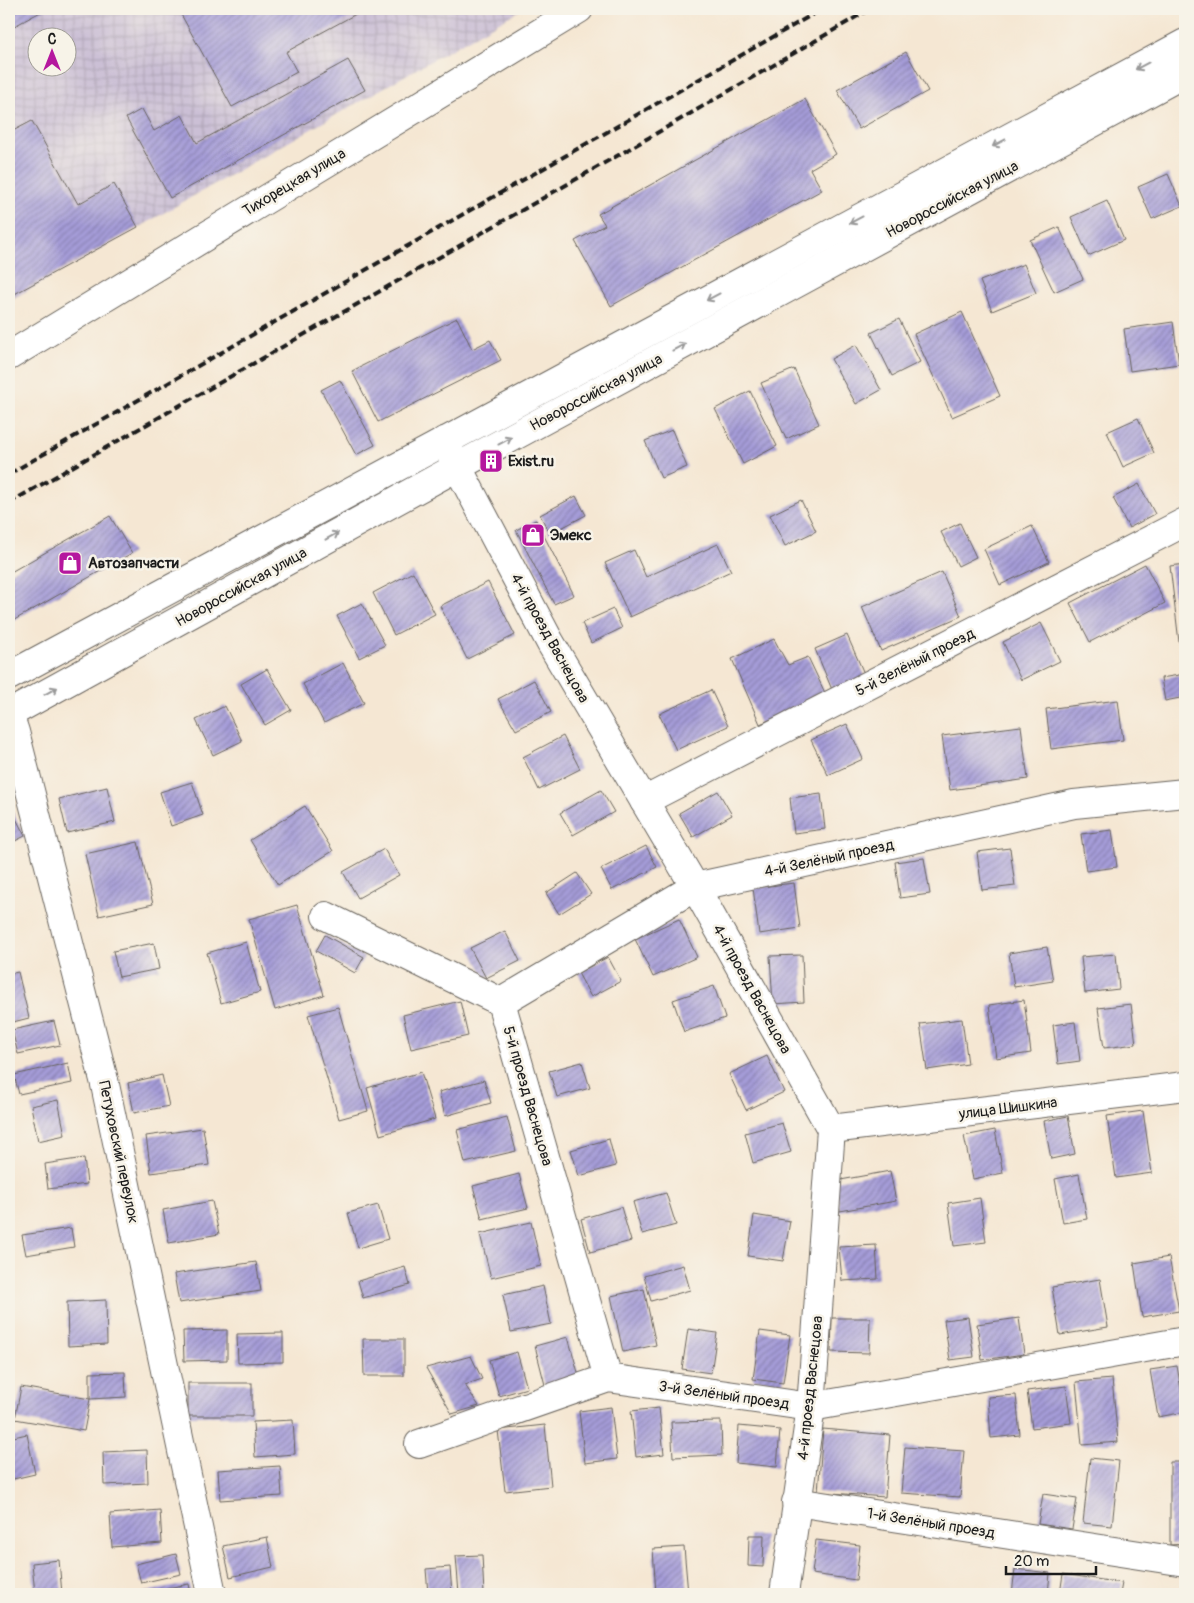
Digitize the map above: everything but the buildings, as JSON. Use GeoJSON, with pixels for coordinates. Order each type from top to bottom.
{"type":"FeatureCollection","features":[{"type":"Feature","properties":{"kind":"street","name":"Тихорецкая улица"},"geometry":{"type":"LineString","coordinates":[[9,356],[579,9]]}},
{"type":"Feature","properties":{"kind":"street","name":"Новороссийская улица"},"geometry":{"type":"LineString","coordinates":[[9,676],[1185,43]]}},
{"type":"Feature","properties":{"kind":"street","name":"Новороссийская улица"},"geometry":{"type":"LineString","coordinates":[[9,714],[459,466],[1185,73]]}},
{"type":"Feature","properties":{"kind":"street","name":"4-й проезд Васнецова"},"geometry":{"type":"LineString","coordinates":[[444,442],[459,466],[550,642],[695,887],[831,1129],[811,1407],[784,1594]]}},
{"type":"Feature","properties":{"kind":"street","name":"5-й Зелёный проезд"},"geometry":{"type":"LineString","coordinates":[[644,801],[1185,522]]}},
{"type":"Feature","properties":{"kind":"street","name":"Петуховский переулок"},"geometry":{"type":"LineString","coordinates":[[9,714],[104,1080],[212,1594]]}},
{"type":"Feature","properties":{"kind":"street","name":"4-й Зелёный проезд"},"geometry":{"type":"LineString","coordinates":[[501,1002],[695,887],[1074,804],[1185,793]]}},
{"type":"Feature","properties":{"kind":"street"},"geometry":{"type":"LineString","coordinates":[[326,916],[501,1002]]}},
{"type":"Feature","properties":{"kind":"street","name":"5-й проезд Васнецова"},"geometry":{"type":"LineString","coordinates":[[501,1002],[608,1378]]}},
{"type":"Feature","properties":{"kind":"street","name":"улица Шишкина"},"geometry":{"type":"LineString","coordinates":[[831,1129],[1185,1086]]}},
{"type":"Feature","properties":{"kind":"street","name":"3-й Зелёный проезд"},"geometry":{"type":"LineString","coordinates":[[419,1444],[608,1378],[811,1407],[1185,1341]]}},
{"type":"Feature","properties":{"kind":"street","name":"1-й Зелёный проезд"},"geometry":{"type":"LineString","coordinates":[[796,1502],[1185,1562]]}},
{"type":"Feature","properties":{"kind":"shaded area"},"geometry":{"type":"Polygon","coordinates":[[[9,9],[522,9],[9,301],[9,9]]]}},
{"type":"Feature","properties":{"kind":"railway"},"geometry":{"type":"LineString","coordinates":[[9,474],[822,9]]}},
{"type":"Feature","properties":{"kind":"railway"},"geometry":{"type":"LineString","coordinates":[[9,503],[650,137],[870,9]]}},
{"type":"Feature","properties":{"kind":"place","name":"Exist.ru"},"geometry":{"type":"Point","coordinates":[491,461]}},
{"type":"Feature","properties":{"kind":"place","name":"Эмекс"},"geometry":{"type":"Point","coordinates":[533,535]}},
{"type":"Feature","properties":{"kind":"place","name":"Автозапчасти"},"geometry":{"type":"Point","coordinates":[70,563]}}]}
